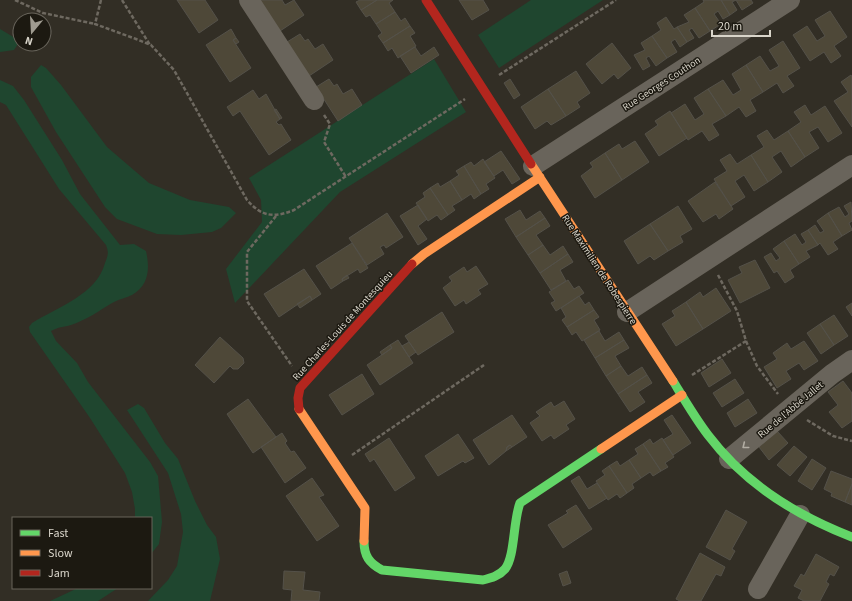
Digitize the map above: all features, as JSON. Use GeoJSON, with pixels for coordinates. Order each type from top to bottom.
{"type":"FeatureCollection","features":[{"type":"Feature","properties":{"kind":"street"},"geometry":{"type":"LineString","coordinates":[[249,0],[314,100]]}},
{"type":"Feature","properties":{"kind":"street","name":"Rue Maximilien de Robespierre"},"geometry":{"type":"LineString","coordinates":[[426,0],[626,312],[708,435],[729,459],[761,488],[800,515],[818,524],[852,537]]}},
{"type":"Feature","properties":{"kind":"street","name":"Rue Georges Couthon"},"geometry":{"type":"LineString","coordinates":[[537,171],[790,0]]}},
{"type":"Feature","properties":{"kind":"street"},"geometry":{"type":"LineString","coordinates":[[626,312],[852,164]]}},
{"type":"Feature","properties":{"kind":"street","name":"Rue Charles-Louis de Montesquieu"},"geometry":{"type":"LineString","coordinates":[[537,171],[412,264],[305,380],[297,395],[297,404],[301,414],[365,508],[364,546],[366,557],[373,565],[382,570],[394,572],[483,580],[495,578],[504,572],[509,563],[515,512],[520,503],[682,395]]}},
{"type":"Feature","properties":{"kind":"street","name":"Rue de l'Abbé Jallet"},"geometry":{"type":"LineString","coordinates":[[729,459],[832,374],[852,360]]}},
{"type":"Feature","properties":{"kind":"street"},"geometry":{"type":"LineString","coordinates":[[758,589],[800,515]]}},
{"type":"Feature","properties":{"kind":"path"},"geometry":{"type":"LineString","coordinates":[[15,0],[43,13],[95,24],[136,38],[151,46]]}},
{"type":"Feature","properties":{"kind":"path"},"geometry":{"type":"LineString","coordinates":[[95,24],[101,0]]}},
{"type":"Feature","properties":{"kind":"path"},"geometry":{"type":"LineString","coordinates":[[122,0],[151,46],[174,70],[247,200],[255,209],[265,214],[276,216],[294,210],[346,177],[482,86],[616,0]]}},
{"type":"Feature","properties":{"kind":"path"},"geometry":{"type":"LineString","coordinates":[[314,100],[330,124],[324,142],[346,177]]}},
{"type":"Feature","properties":{"kind":"path"},"geometry":{"type":"LineString","coordinates":[[276,216],[247,252],[246,302],[287,360],[305,380]]}},
{"type":"Feature","properties":{"kind":"path"},"geometry":{"type":"LineString","coordinates":[[709,258],[738,311],[746,340],[761,371],[776,393],[813,425],[833,436],[852,440]]}},
{"type":"Feature","properties":{"kind":"path"},"geometry":{"type":"LineString","coordinates":[[676,385],[746,340]]}},
{"type":"Feature","properties":{"kind":"path"},"geometry":{"type":"LineString","coordinates":[[337,465],[484,365]]}},
{"type":"Feature","properties":{"kind":"green space"},"geometry":{"type":"Polygon","coordinates":[[[531,0],[603,0],[499,68],[478,35],[531,0]]]}},
{"type":"Feature","properties":{"kind":"green space"},"geometry":{"type":"Polygon","coordinates":[[[0,29],[12,36],[12,50],[0,52],[0,29]]]}},
{"type":"Feature","properties":{"kind":"green space"},"geometry":{"type":"Polygon","coordinates":[[[434,59],[466,112],[340,192],[235,303],[226,269],[262,222],[261,200],[249,178],[434,59]]]}},
{"type":"Feature","properties":{"kind":"green space"},"geometry":{"type":"Polygon","coordinates":[[[41,65],[46,68],[61,85],[107,147],[149,183],[190,200],[229,207],[236,213],[221,228],[212,232],[181,235],[157,234],[117,219],[105,207],[56,132],[31,87],[31,77],[41,65]]]}},
{"type":"Feature","properties":{"kind":"green space"},"geometry":{"type":"Polygon","coordinates":[[[0,80],[13,86],[24,100],[62,160],[80,194],[120,245],[134,244],[146,251],[148,264],[147,276],[138,291],[132,295],[117,300],[82,321],[51,331],[56,341],[77,363],[88,382],[150,462],[158,476],[162,522],[159,544],[152,553],[152,517],[135,517],[132,492],[125,473],[90,418],[30,332],[29,327],[32,323],[75,299],[94,283],[101,274],[108,254],[106,245],[59,189],[6,105],[0,102],[0,80]]]}},
{"type":"Feature","properties":{"kind":"green space"},"geometry":{"type":"Polygon","coordinates":[[[138,404],[144,408],[165,443],[178,459],[195,501],[207,525],[216,537],[220,559],[210,601],[148,601],[168,580],[177,566],[183,532],[181,514],[168,473],[127,410],[138,404]]]}},
{"type":"Feature","properties":{"kind":"green space"},"geometry":{"type":"Polygon","coordinates":[[[76,589],[116,589],[98,601],[50,601],[76,589]]]}},
{"type":"Feature","properties":{"kind":"building"},"geometry":{"type":"Polygon","coordinates":[[[177,0],[205,0],[218,20],[199,33],[177,0]]]}},
{"type":"Feature","properties":{"kind":"building"},"geometry":{"type":"Polygon","coordinates":[[[260,0],[282,0],[285,5],[294,0],[304,15],[280,31],[260,0]]]}},
{"type":"Feature","properties":{"kind":"building"},"geometry":{"type":"Polygon","coordinates":[[[360,0],[377,0],[361,10],[356,2],[360,0]]]}},
{"type":"Feature","properties":{"kind":"building"},"geometry":{"type":"Polygon","coordinates":[[[377,0],[393,0],[389,3],[395,12],[376,24],[370,15],[366,17],[361,10],[377,0]]]}},
{"type":"Feature","properties":{"kind":"building"},"geometry":{"type":"Polygon","coordinates":[[[459,0],[483,0],[489,10],[472,20],[459,0]]]}},
{"type":"Feature","properties":{"kind":"building"},"geometry":{"type":"Polygon","coordinates":[[[703,0],[721,0],[730,15],[723,19],[718,11],[714,14],[721,24],[710,31],[695,8],[704,2],[703,0]]]}},
{"type":"Feature","properties":{"kind":"building"},"geometry":{"type":"Polygon","coordinates":[[[721,0],[736,0],[732,2],[737,10],[730,15],[721,0]]]}},
{"type":"Feature","properties":{"kind":"building"},"geometry":{"type":"Polygon","coordinates":[[[736,0],[751,0],[753,3],[742,10],[736,0]]]}},
{"type":"Feature","properties":{"kind":"building"},"geometry":{"type":"Polygon","coordinates":[[[695,8],[710,31],[699,38],[692,28],[689,30],[694,38],[687,42],[677,27],[689,22],[684,15],[695,8]]]}},
{"type":"Feature","properties":{"kind":"building"},"geometry":{"type":"Polygon","coordinates":[[[830,11],[847,37],[834,46],[841,56],[831,63],[824,52],[810,61],[793,35],[807,26],[817,41],[825,36],[815,20],[830,11]]]}},
{"type":"Feature","properties":{"kind":"building"},"geometry":{"type":"Polygon","coordinates":[[[395,12],[401,21],[405,18],[410,26],[383,43],[378,36],[382,33],[376,24],[395,12]]]}},
{"type":"Feature","properties":{"kind":"building"},"geometry":{"type":"Polygon","coordinates":[[[666,17],[674,29],[677,27],[687,42],[680,47],[675,39],[671,42],[677,52],[667,58],[652,36],[661,30],[657,23],[666,17]]]}},
{"type":"Feature","properties":{"kind":"building"},"geometry":{"type":"Polygon","coordinates":[[[410,26],[415,33],[410,36],[416,46],[398,58],[392,48],[388,51],[383,43],[410,26]]]}},
{"type":"Feature","properties":{"kind":"building"},"geometry":{"type":"Polygon","coordinates":[[[231,29],[236,38],[233,40],[251,68],[230,82],[206,45],[231,29]]]}},
{"type":"Feature","properties":{"kind":"building"},"geometry":{"type":"Polygon","coordinates":[[[300,34],[305,41],[308,39],[315,49],[323,44],[333,60],[309,76],[287,42],[300,34]]]}},
{"type":"Feature","properties":{"kind":"building"},"geometry":{"type":"Polygon","coordinates":[[[652,36],[667,58],[656,66],[649,56],[646,58],[650,66],[643,70],[634,55],[645,50],[641,43],[652,36]]]}},
{"type":"Feature","properties":{"kind":"building"},"geometry":{"type":"Polygon","coordinates":[[[236,38],[239,42],[236,44],[233,40],[236,38]]]}},
{"type":"Feature","properties":{"kind":"building"},"geometry":{"type":"Polygon","coordinates":[[[783,41],[800,68],[787,76],[794,86],[783,93],[777,83],[763,92],[746,65],[760,56],[770,71],[779,66],[769,50],[783,41]]]}},
{"type":"Feature","properties":{"kind":"building"},"geometry":{"type":"Polygon","coordinates":[[[612,43],[631,68],[618,79],[614,74],[602,84],[586,64],[612,43]]]}},
{"type":"Feature","properties":{"kind":"building"},"geometry":{"type":"Polygon","coordinates":[[[415,47],[421,56],[434,47],[439,55],[411,73],[400,56],[415,47]]]}},
{"type":"Feature","properties":{"kind":"building"},"geometry":{"type":"Polygon","coordinates":[[[746,65],[763,92],[750,100],[756,111],[746,117],[739,107],[726,116],[708,89],[723,80],[733,95],[741,90],[732,74],[746,65]]]}},
{"type":"Feature","properties":{"kind":"building"},"geometry":{"type":"Polygon","coordinates":[[[576,71],[590,93],[577,102],[580,107],[566,116],[548,89],[576,71]]]}},
{"type":"Feature","properties":{"kind":"building"},"geometry":{"type":"Polygon","coordinates":[[[851,75],[852,127],[834,101],[848,92],[841,82],[851,75]]]}},
{"type":"Feature","properties":{"kind":"building"},"geometry":{"type":"Polygon","coordinates":[[[329,79],[334,86],[337,84],[343,94],[352,89],[362,105],[338,121],[316,87],[329,79]]]}},
{"type":"Feature","properties":{"kind":"building"},"geometry":{"type":"Polygon","coordinates":[[[510,79],[520,95],[514,99],[504,83],[510,79]]]}},
{"type":"Feature","properties":{"kind":"building"},"geometry":{"type":"Polygon","coordinates":[[[548,89],[566,116],[551,125],[547,121],[535,129],[521,107],[548,89]]]}},
{"type":"Feature","properties":{"kind":"building"},"geometry":{"type":"Polygon","coordinates":[[[708,89],[726,116],[712,124],[719,135],[709,141],[702,131],[688,140],[671,113],[685,104],[695,120],[704,114],[694,98],[708,89]]]}},
{"type":"Feature","properties":{"kind":"building"},"geometry":{"type":"Polygon","coordinates":[[[253,90],[259,99],[266,94],[280,119],[276,122],[279,125],[281,124],[291,140],[269,155],[240,111],[233,116],[227,107],[253,90]]]}},
{"type":"Feature","properties":{"kind":"building"},"geometry":{"type":"Polygon","coordinates":[[[805,105],[811,115],[825,106],[842,133],[828,142],[818,127],[809,132],[819,148],[805,157],[788,131],[801,122],[794,112],[805,105]]]}},
{"type":"Feature","properties":{"kind":"building"},"geometry":{"type":"Polygon","coordinates":[[[276,109],[282,118],[280,119],[274,110],[276,109]]]}},
{"type":"Feature","properties":{"kind":"building"},"geometry":{"type":"Polygon","coordinates":[[[670,111],[687,138],[659,156],[645,134],[658,125],[655,121],[670,111]]]}},
{"type":"Feature","properties":{"kind":"building"},"geometry":{"type":"Polygon","coordinates":[[[767,130],[774,140],[788,131],[805,157],[791,167],[781,151],[772,157],[782,172],[768,182],[751,155],[764,147],[757,136],[767,130]]]}},
{"type":"Feature","properties":{"kind":"building"},"geometry":{"type":"Polygon","coordinates":[[[635,141],[649,162],[622,180],[605,153],[619,144],[622,149],[635,141]]]}},
{"type":"Feature","properties":{"kind":"building"},"geometry":{"type":"Polygon","coordinates":[[[501,151],[520,179],[512,184],[503,170],[494,176],[484,162],[501,151]]]}},
{"type":"Feature","properties":{"kind":"building"},"geometry":{"type":"Polygon","coordinates":[[[605,153],[622,180],[595,198],[581,176],[593,167],[590,163],[605,153]]]}},
{"type":"Feature","properties":{"kind":"building"},"geometry":{"type":"Polygon","coordinates":[[[730,154],[737,164],[751,155],[768,182],[754,191],[744,175],[735,181],[745,197],[731,206],[714,179],[727,171],[720,160],[730,154]]]}},
{"type":"Feature","properties":{"kind":"building"},"geometry":{"type":"Polygon","coordinates":[[[483,159],[495,178],[486,184],[489,189],[481,194],[464,166],[471,162],[474,166],[483,159]]]}},
{"type":"Feature","properties":{"kind":"building"},"geometry":{"type":"Polygon","coordinates":[[[464,166],[481,194],[474,199],[471,194],[462,200],[450,181],[459,175],[456,171],[464,166]]]}},
{"type":"Feature","properties":{"kind":"building"},"geometry":{"type":"Polygon","coordinates":[[[450,181],[462,200],[452,206],[455,210],[448,215],[430,188],[438,183],[440,187],[450,181]]]}},
{"type":"Feature","properties":{"kind":"building"},"geometry":{"type":"Polygon","coordinates":[[[715,182],[733,209],[719,219],[716,214],[703,222],[688,201],[715,182]]]}},
{"type":"Feature","properties":{"kind":"building"},"geometry":{"type":"Polygon","coordinates":[[[430,188],[448,215],[441,220],[437,215],[428,221],[416,203],[425,197],[423,193],[430,188]]]}},
{"type":"Feature","properties":{"kind":"building"},"geometry":{"type":"Polygon","coordinates":[[[851,202],[852,221],[849,223],[852,230],[842,236],[828,213],[839,207],[845,217],[849,214],[844,206],[851,202]]]}},
{"type":"Feature","properties":{"kind":"building"},"geometry":{"type":"Polygon","coordinates":[[[418,205],[427,219],[418,226],[427,239],[418,245],[400,216],[418,205]]]}},
{"type":"Feature","properties":{"kind":"building"},"geometry":{"type":"Polygon","coordinates":[[[678,206],[692,229],[680,236],[683,242],[668,251],[650,224],[678,206]]]}},
{"type":"Feature","properties":{"kind":"building"},"geometry":{"type":"Polygon","coordinates":[[[520,210],[526,220],[540,211],[545,218],[516,237],[505,219],[520,210]]]}},
{"type":"Feature","properties":{"kind":"building"},"geometry":{"type":"Polygon","coordinates":[[[387,213],[403,237],[386,248],[384,245],[380,247],[384,254],[367,265],[349,238],[387,213]]]}},
{"type":"Feature","properties":{"kind":"building"},"geometry":{"type":"Polygon","coordinates":[[[828,213],[842,236],[833,242],[838,249],[828,255],[820,243],[818,245],[808,230],[815,225],[820,233],[824,231],[817,221],[828,213]]]}},
{"type":"Feature","properties":{"kind":"building"},"geometry":{"type":"Polygon","coordinates":[[[545,218],[550,226],[536,235],[543,245],[528,255],[516,237],[545,218]]]}},
{"type":"Feature","properties":{"kind":"building"},"geometry":{"type":"Polygon","coordinates":[[[650,224],[668,251],[654,260],[650,256],[638,264],[624,241],[650,224]]]}},
{"type":"Feature","properties":{"kind":"building"},"geometry":{"type":"Polygon","coordinates":[[[808,230],[818,245],[806,251],[810,257],[799,264],[784,241],[795,234],[802,245],[806,242],[801,234],[808,230]]]}},
{"type":"Feature","properties":{"kind":"building"},"geometry":{"type":"Polygon","coordinates":[[[784,241],[799,264],[790,270],[794,277],[785,283],[777,271],[774,273],[764,257],[771,253],[776,261],[780,258],[773,249],[784,241]]]}},
{"type":"Feature","properties":{"kind":"building"},"geometry":{"type":"Polygon","coordinates":[[[352,243],[368,268],[360,273],[358,269],[342,279],[343,281],[331,289],[316,266],[352,243]]]}},
{"type":"Feature","properties":{"kind":"building"},"geometry":{"type":"Polygon","coordinates":[[[543,245],[550,255],[563,246],[568,254],[540,273],[528,255],[543,245]]]}},
{"type":"Feature","properties":{"kind":"building"},"geometry":{"type":"Polygon","coordinates":[[[568,254],[573,262],[560,270],[566,281],[551,290],[540,273],[568,254]]]}},
{"type":"Feature","properties":{"kind":"building"},"geometry":{"type":"Polygon","coordinates":[[[755,260],[770,288],[740,303],[728,280],[742,273],[739,267],[755,260]]]}},
{"type":"Feature","properties":{"kind":"building"},"geometry":{"type":"Polygon","coordinates":[[[476,266],[488,284],[478,290],[481,294],[466,304],[464,300],[455,306],[443,288],[452,281],[449,277],[464,267],[467,272],[476,266]]]}},
{"type":"Feature","properties":{"kind":"building"},"geometry":{"type":"Polygon","coordinates":[[[304,269],[321,294],[312,300],[310,296],[279,317],[264,294],[304,269]]]}},
{"type":"Feature","properties":{"kind":"building"},"geometry":{"type":"Polygon","coordinates":[[[347,275],[349,278],[343,281],[342,279],[347,275]]]}},
{"type":"Feature","properties":{"kind":"building"},"geometry":{"type":"Polygon","coordinates":[[[568,280],[574,289],[579,286],[584,293],[556,311],[551,303],[555,301],[549,292],[568,280]]]}},
{"type":"Feature","properties":{"kind":"building"},"geometry":{"type":"Polygon","coordinates":[[[716,288],[731,311],[703,329],[686,302],[700,292],[703,297],[716,288]]]}},
{"type":"Feature","properties":{"kind":"building"},"geometry":{"type":"Polygon","coordinates":[[[310,296],[312,300],[300,308],[297,304],[310,296]]]}},
{"type":"Feature","properties":{"kind":"building"},"geometry":{"type":"Polygon","coordinates":[[[579,296],[585,305],[589,302],[594,310],[567,327],[562,320],[566,317],[561,308],[579,296]]]}},
{"type":"Feature","properties":{"kind":"building"},"geometry":{"type":"Polygon","coordinates":[[[686,302],[703,329],[676,346],[662,324],[675,316],[672,311],[686,302]]]}},
{"type":"Feature","properties":{"kind":"building"},"geometry":{"type":"Polygon","coordinates":[[[852,303],[852,316],[846,307],[852,303]]]}},
{"type":"Feature","properties":{"kind":"building"},"geometry":{"type":"Polygon","coordinates":[[[594,310],[599,317],[594,320],[600,330],[582,341],[576,332],[572,335],[567,327],[594,310]]]}},
{"type":"Feature","properties":{"kind":"building"},"geometry":{"type":"Polygon","coordinates":[[[442,312],[454,332],[418,355],[405,336],[442,312]]]}},
{"type":"Feature","properties":{"kind":"building"},"geometry":{"type":"Polygon","coordinates":[[[834,315],[848,336],[834,345],[820,324],[834,315]]]}},
{"type":"Feature","properties":{"kind":"building"},"geometry":{"type":"Polygon","coordinates":[[[820,324],[834,345],[821,354],[807,333],[820,324]]]}},
{"type":"Feature","properties":{"kind":"building"},"geometry":{"type":"Polygon","coordinates":[[[599,331],[605,341],[619,332],[624,340],[595,358],[584,340],[599,331]]]}},
{"type":"Feature","properties":{"kind":"building"},"geometry":{"type":"Polygon","coordinates":[[[220,337],[243,358],[244,363],[238,369],[233,369],[230,366],[214,383],[195,365],[220,337]]]}},
{"type":"Feature","properties":{"kind":"building"},"geometry":{"type":"Polygon","coordinates":[[[398,340],[413,363],[380,385],[367,365],[392,348],[390,345],[398,340]]]}},
{"type":"Feature","properties":{"kind":"building"},"geometry":{"type":"Polygon","coordinates":[[[624,340],[629,348],[615,356],[621,366],[606,376],[595,358],[624,340]]]}},
{"type":"Feature","properties":{"kind":"building"},"geometry":{"type":"Polygon","coordinates":[[[804,341],[818,361],[804,370],[799,363],[786,371],[791,379],[777,388],[764,367],[777,359],[773,353],[787,343],[791,349],[804,341]]]}},
{"type":"Feature","properties":{"kind":"building"},"geometry":{"type":"Polygon","coordinates":[[[409,342],[416,352],[409,357],[402,346],[409,342]]]}},
{"type":"Feature","properties":{"kind":"building"},"geometry":{"type":"Polygon","coordinates":[[[390,345],[392,348],[382,355],[380,352],[390,345]]]}},
{"type":"Feature","properties":{"kind":"building"},"geometry":{"type":"Polygon","coordinates":[[[722,359],[731,373],[709,387],[701,373],[722,359]]]}},
{"type":"Feature","properties":{"kind":"building"},"geometry":{"type":"Polygon","coordinates":[[[621,366],[628,376],[642,367],[647,375],[618,394],[606,376],[621,366]]]}},
{"type":"Feature","properties":{"kind":"building"},"geometry":{"type":"Polygon","coordinates":[[[362,374],[374,394],[342,415],[329,395],[362,374]]]}},
{"type":"Feature","properties":{"kind":"building"},"geometry":{"type":"Polygon","coordinates":[[[647,375],[652,383],[638,392],[645,402],[630,412],[618,394],[647,375]]]}},
{"type":"Feature","properties":{"kind":"building"},"geometry":{"type":"Polygon","coordinates":[[[735,379],[744,393],[722,407],[713,393],[735,379]]]}},
{"type":"Feature","properties":{"kind":"building"},"geometry":{"type":"Polygon","coordinates":[[[843,381],[852,393],[852,421],[842,428],[829,412],[838,405],[828,392],[843,381]]]}},
{"type":"Feature","properties":{"kind":"building"},"geometry":{"type":"Polygon","coordinates":[[[248,399],[276,437],[253,453],[227,414],[248,399]]]}},
{"type":"Feature","properties":{"kind":"building"},"geometry":{"type":"Polygon","coordinates":[[[748,399],[757,413],[735,427],[727,413],[748,399]]]}},
{"type":"Feature","properties":{"kind":"building"},"geometry":{"type":"Polygon","coordinates":[[[564,401],[575,419],[566,425],[569,429],[554,439],[551,435],[542,441],[530,423],[540,416],[536,412],[551,402],[554,407],[564,401]]]}},
{"type":"Feature","properties":{"kind":"building"},"geometry":{"type":"Polygon","coordinates":[[[512,415],[527,437],[512,447],[510,445],[507,447],[506,451],[489,465],[473,440],[512,415]]]}},
{"type":"Feature","properties":{"kind":"building"},"geometry":{"type":"Polygon","coordinates":[[[672,415],[691,443],[673,455],[663,440],[673,434],[664,420],[672,415]]]}},
{"type":"Feature","properties":{"kind":"building"},"geometry":{"type":"Polygon","coordinates":[[[777,431],[788,443],[769,460],[759,447],[777,431]]]}},
{"type":"Feature","properties":{"kind":"building"},"geometry":{"type":"Polygon","coordinates":[[[282,433],[287,441],[285,443],[291,452],[294,451],[306,468],[285,483],[261,447],[282,433]]]}},
{"type":"Feature","properties":{"kind":"building"},"geometry":{"type":"Polygon","coordinates":[[[458,434],[474,458],[465,463],[463,461],[438,476],[425,456],[458,434]]]}},
{"type":"Feature","properties":{"kind":"building"},"geometry":{"type":"Polygon","coordinates":[[[389,438],[415,478],[395,491],[374,459],[370,462],[365,454],[389,438]]]}},
{"type":"Feature","properties":{"kind":"building"},"geometry":{"type":"Polygon","coordinates":[[[662,438],[674,457],[665,463],[668,467],[661,471],[643,444],[650,439],[653,444],[662,438]]]}},
{"type":"Feature","properties":{"kind":"building"},"geometry":{"type":"Polygon","coordinates":[[[643,444],[661,471],[653,476],[650,472],[641,478],[629,460],[638,454],[635,449],[643,444]]]}},
{"type":"Feature","properties":{"kind":"building"},"geometry":{"type":"Polygon","coordinates":[[[510,445],[512,447],[506,451],[507,447],[510,445]]]}},
{"type":"Feature","properties":{"kind":"building"},"geometry":{"type":"Polygon","coordinates":[[[794,446],[807,457],[790,476],[777,465],[794,446]]]}},
{"type":"Feature","properties":{"kind":"building"},"geometry":{"type":"Polygon","coordinates":[[[812,459],[826,468],[812,490],[798,481],[812,459]]]}},
{"type":"Feature","properties":{"kind":"building"},"geometry":{"type":"Polygon","coordinates":[[[629,460],[641,478],[632,484],[634,488],[627,493],[609,466],[617,461],[620,466],[629,460]]]}},
{"type":"Feature","properties":{"kind":"building"},"geometry":{"type":"Polygon","coordinates":[[[609,466],[627,493],[620,498],[617,494],[608,500],[596,481],[605,475],[602,471],[609,466]]]}},
{"type":"Feature","properties":{"kind":"building"},"geometry":{"type":"Polygon","coordinates":[[[831,471],[852,479],[852,484],[845,502],[831,496],[832,493],[824,489],[831,471]]]}},
{"type":"Feature","properties":{"kind":"building"},"geometry":{"type":"Polygon","coordinates":[[[579,476],[587,489],[597,483],[607,498],[589,509],[571,481],[579,476]]]}},
{"type":"Feature","properties":{"kind":"building"},"geometry":{"type":"Polygon","coordinates":[[[312,478],[324,495],[319,497],[339,526],[317,541],[286,496],[312,478]]]}},
{"type":"Feature","properties":{"kind":"building"},"geometry":{"type":"Polygon","coordinates":[[[852,484],[852,505],[845,502],[852,484]]]}},
{"type":"Feature","properties":{"kind":"building"},"geometry":{"type":"Polygon","coordinates":[[[576,505],[592,529],[563,548],[548,525],[568,513],[566,511],[576,505]]]}},
{"type":"Feature","properties":{"kind":"building"},"geometry":{"type":"Polygon","coordinates":[[[726,510],[747,522],[732,549],[735,551],[730,560],[706,547],[726,510]]]}},
{"type":"Feature","properties":{"kind":"building"},"geometry":{"type":"Polygon","coordinates":[[[700,553],[725,567],[721,576],[716,574],[701,601],[680,601],[676,599],[700,553]]]}},
{"type":"Feature","properties":{"kind":"building"},"geometry":{"type":"Polygon","coordinates":[[[816,554],[839,567],[834,576],[830,574],[826,582],[829,584],[820,601],[804,601],[798,598],[802,590],[794,586],[801,574],[804,576],[816,554]]]}},
{"type":"Feature","properties":{"kind":"building"},"geometry":{"type":"Polygon","coordinates":[[[284,571],[305,572],[303,590],[320,592],[319,601],[291,601],[292,590],[283,589],[284,571]]]}},
{"type":"Feature","properties":{"kind":"building"},"geometry":{"type":"Polygon","coordinates":[[[567,571],[571,583],[563,586],[559,574],[567,571]]]}},
{"type":"Feature","properties":{"kind":"traffic: fast"},"geometry":{"type":"LineString","coordinates":[[673,381],[708,435],[722,453],[738,469],[772,496],[791,508],[811,519],[852,537]]}},
{"type":"Feature","properties":{"kind":"traffic: fast"},"geometry":{"type":"LineString","coordinates":[[364,541],[366,555],[374,565],[382,570],[483,580],[498,575],[505,569],[511,556],[516,519],[520,503],[601,449]]}},
{"type":"Feature","properties":{"kind":"traffic: slow"},"geometry":{"type":"LineString","coordinates":[[531,164],[673,381]]}},
{"type":"Feature","properties":{"kind":"traffic: slow"},"geometry":{"type":"LineString","coordinates":[[412,264],[424,254],[540,177]]}},
{"type":"Feature","properties":{"kind":"traffic: slow"},"geometry":{"type":"LineString","coordinates":[[601,449],[682,395]]}},
{"type":"Feature","properties":{"kind":"traffic: slow"},"geometry":{"type":"LineString","coordinates":[[299,409],[365,508],[364,541]]}},
{"type":"Feature","properties":{"kind":"traffic: jam"},"geometry":{"type":"LineString","coordinates":[[426,0],[531,164]]}},
{"type":"Feature","properties":{"kind":"traffic: jam"},"geometry":{"type":"LineString","coordinates":[[299,409],[298,398],[300,388],[412,264]]}}]}
